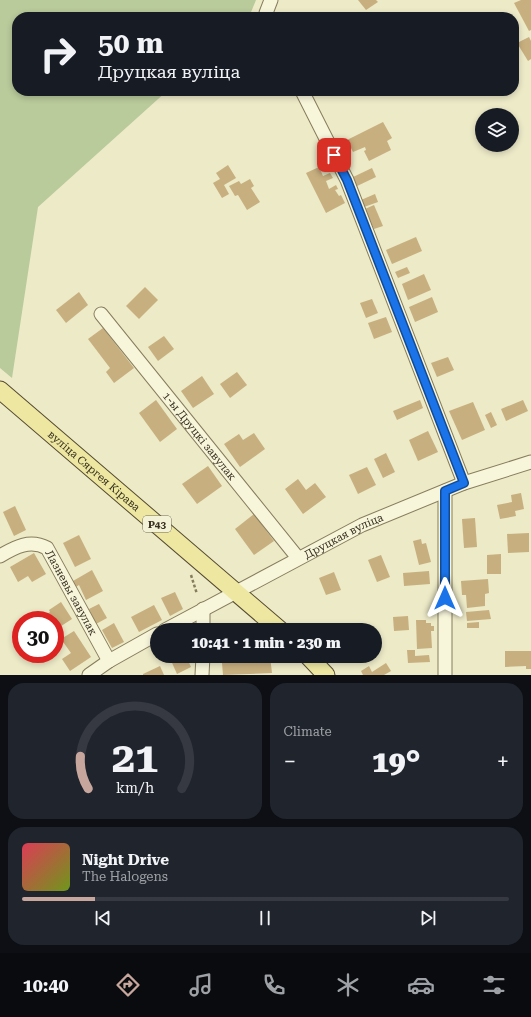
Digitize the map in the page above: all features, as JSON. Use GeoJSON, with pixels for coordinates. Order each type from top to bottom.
{"type":"FeatureCollection","features":[{"type":"Feature","properties":{"kind":"main road","name":"вуліца Сяргея Кірава"},"geometry":{"type":"LineString","coordinates":[[0,390],[272,623]]}},
{"type":"Feature","properties":{"kind":"main road"},"geometry":{"type":"LineString","coordinates":[[315,663],[326,675]]}},
{"type":"Feature","properties":{"kind":"street"},"geometry":{"type":"LineString","coordinates":[[266,12],[271,0]]}},
{"type":"Feature","properties":{"kind":"street"},"geometry":{"type":"LineString","coordinates":[[305,96],[347,180],[464,483]]}},
{"type":"Feature","properties":{"kind":"street","name":"1-ы Друцкі завулак"},"geometry":{"type":"LineString","coordinates":[[101,314],[298,558]]}},
{"type":"Feature","properties":{"kind":"street","name":"Друцкая вуліца"},"geometry":{"type":"LineString","coordinates":[[178,623],[362,525],[464,483],[531,462]]}},
{"type":"Feature","properties":{"kind":"street"},"geometry":{"type":"LineString","coordinates":[[445,491],[445,675]]}},
{"type":"Feature","properties":{"kind":"street","name":"Лазневы завулак"},"geometry":{"type":"LineString","coordinates":[[0,556],[28,543],[38,544],[47,548],[109,661]]}},
{"type":"Feature","properties":{"kind":"street"},"geometry":{"type":"LineString","coordinates":[[203,609],[203,623]]}},
{"type":"Feature","properties":{"kind":"street"},"geometry":{"type":"LineString","coordinates":[[89,675],[109,661],[150,638]]}},
{"type":"Feature","properties":{"kind":"street"},"geometry":{"type":"LineString","coordinates":[[202,663],[202,675]]}},
{"type":"Feature","properties":{"kind":"green space"},"geometry":{"type":"Polygon","coordinates":[[[0,0],[256,0],[251,12],[12,12],[12,96],[161,96],[38,207],[12,378],[0,368],[0,0]]]}},
{"type":"Feature","properties":{"kind":"building"},"geometry":{"type":"Polygon","coordinates":[[[358,0],[376,0],[378,2],[366,10],[358,0]]]}},
{"type":"Feature","properties":{"kind":"building"},"geometry":{"type":"Polygon","coordinates":[[[521,0],[531,0],[531,30],[529,31],[514,3],[521,0]]]}},
{"type":"Feature","properties":{"kind":"building"},"geometry":{"type":"Polygon","coordinates":[[[529,37],[531,41],[531,59],[528,61],[519,46],[519,42],[529,37]]]}},
{"type":"Feature","properties":{"kind":"building"},"geometry":{"type":"Polygon","coordinates":[[[383,122],[392,138],[387,141],[391,150],[369,161],[364,151],[366,150],[365,147],[353,152],[347,140],[383,122]]]}},
{"type":"Feature","properties":{"kind":"building"},"geometry":{"type":"Polygon","coordinates":[[[228,165],[236,178],[224,185],[229,194],[222,198],[213,183],[220,179],[216,173],[228,165]]]}},
{"type":"Feature","properties":{"kind":"building"},"geometry":{"type":"Polygon","coordinates":[[[319,167],[323,176],[330,173],[333,178],[326,181],[329,189],[336,185],[338,189],[335,190],[339,196],[341,195],[345,203],[326,213],[306,173],[319,167]]]}},
{"type":"Feature","properties":{"kind":"building"},"geometry":{"type":"Polygon","coordinates":[[[372,168],[376,177],[355,187],[351,178],[372,168]]]}},
{"type":"Feature","properties":{"kind":"building"},"geometry":{"type":"Polygon","coordinates":[[[250,179],[254,186],[251,188],[260,202],[247,210],[238,195],[235,196],[229,186],[239,181],[241,184],[250,179]]]}},
{"type":"Feature","properties":{"kind":"building"},"geometry":{"type":"Polygon","coordinates":[[[375,194],[378,202],[364,207],[361,200],[375,194]]]}},
{"type":"Feature","properties":{"kind":"building"},"geometry":{"type":"Polygon","coordinates":[[[374,205],[383,226],[374,229],[365,209],[374,205]]]}},
{"type":"Feature","properties":{"kind":"building"},"geometry":{"type":"Polygon","coordinates":[[[416,237],[422,251],[392,264],[386,250],[416,237]]]}},
{"type":"Feature","properties":{"kind":"building"},"geometry":{"type":"Polygon","coordinates":[[[407,267],[410,273],[398,278],[395,272],[407,267]]]}},
{"type":"Feature","properties":{"kind":"building"},"geometry":{"type":"Polygon","coordinates":[[[424,274],[431,290],[408,300],[402,284],[424,274]]]}},
{"type":"Feature","properties":{"kind":"building"},"geometry":{"type":"Polygon","coordinates":[[[145,287],[158,300],[139,319],[126,306],[145,287]]]}},
{"type":"Feature","properties":{"kind":"building"},"geometry":{"type":"Polygon","coordinates":[[[79,292],[88,305],[66,323],[56,310],[79,292]]]}},
{"type":"Feature","properties":{"kind":"building"},"geometry":{"type":"Polygon","coordinates":[[[432,297],[438,312],[415,322],[409,307],[432,297]]]}},
{"type":"Feature","properties":{"kind":"building"},"geometry":{"type":"Polygon","coordinates":[[[372,299],[378,313],[366,318],[360,303],[372,299]]]}},
{"type":"Feature","properties":{"kind":"building"},"geometry":{"type":"Polygon","coordinates":[[[386,317],[392,332],[374,339],[368,323],[386,317]]]}},
{"type":"Feature","properties":{"kind":"building"},"geometry":{"type":"Polygon","coordinates":[[[103,328],[134,368],[114,383],[106,372],[110,368],[88,339],[103,328]]]}},
{"type":"Feature","properties":{"kind":"building"},"geometry":{"type":"Polygon","coordinates":[[[164,336],[174,349],[158,361],[148,347],[164,336]]]}},
{"type":"Feature","properties":{"kind":"building"},"geometry":{"type":"Polygon","coordinates":[[[448,357],[454,370],[437,377],[431,363],[448,357]]]}},
{"type":"Feature","properties":{"kind":"building"},"geometry":{"type":"Polygon","coordinates":[[[237,372],[247,385],[230,398],[220,384],[237,372]]]}},
{"type":"Feature","properties":{"kind":"building"},"geometry":{"type":"Polygon","coordinates":[[[202,376],[214,394],[193,408],[181,391],[202,376]]]}},
{"type":"Feature","properties":{"kind":"building"},"geometry":{"type":"Polygon","coordinates":[[[156,400],[177,429],[160,442],[139,413],[156,400]]]}},
{"type":"Feature","properties":{"kind":"building"},"geometry":{"type":"Polygon","coordinates":[[[420,400],[423,408],[397,420],[393,411],[420,400]]]}},
{"type":"Feature","properties":{"kind":"building"},"geometry":{"type":"Polygon","coordinates":[[[523,400],[528,411],[506,421],[501,409],[523,400]]]}},
{"type":"Feature","properties":{"kind":"building"},"geometry":{"type":"Polygon","coordinates":[[[473,402],[485,430],[462,440],[449,411],[473,402]]]}},
{"type":"Feature","properties":{"kind":"building"},"geometry":{"type":"Polygon","coordinates":[[[491,412],[497,425],[491,428],[485,415],[491,412]]]}},
{"type":"Feature","properties":{"kind":"building"},"geometry":{"type":"Polygon","coordinates":[[[428,431],[438,452],[418,461],[409,440],[428,431]]]}},
{"type":"Feature","properties":{"kind":"building"},"geometry":{"type":"Polygon","coordinates":[[[254,433],[265,449],[240,467],[224,444],[239,434],[243,440],[254,433]]]}},
{"type":"Feature","properties":{"kind":"building"},"geometry":{"type":"Polygon","coordinates":[[[386,453],[395,472],[383,478],[374,459],[386,453]]]}},
{"type":"Feature","properties":{"kind":"building"},"geometry":{"type":"Polygon","coordinates":[[[208,466],[222,486],[197,504],[182,484],[208,466]]]}},
{"type":"Feature","properties":{"kind":"building"},"geometry":{"type":"Polygon","coordinates":[[[367,467],[376,485],[358,494],[349,475],[367,467]]]}},
{"type":"Feature","properties":{"kind":"building"},"geometry":{"type":"Polygon","coordinates":[[[298,479],[306,490],[315,483],[326,497],[303,514],[285,489],[298,479]]]}},
{"type":"Feature","properties":{"kind":"building"},"geometry":{"type":"Polygon","coordinates":[[[521,493],[524,509],[515,511],[516,516],[500,519],[497,505],[512,502],[511,495],[521,493]]]}},
{"type":"Feature","properties":{"kind":"building"},"geometry":{"type":"Polygon","coordinates":[[[15,506],[26,530],[14,536],[3,512],[15,506]]]}},
{"type":"Feature","properties":{"kind":"building"},"geometry":{"type":"Polygon","coordinates":[[[254,514],[274,541],[254,555],[235,529],[254,514]]]}},
{"type":"Feature","properties":{"kind":"building"},"geometry":{"type":"Polygon","coordinates":[[[475,518],[477,547],[464,548],[462,519],[475,518]]]}},
{"type":"Feature","properties":{"kind":"building"},"geometry":{"type":"Polygon","coordinates":[[[529,533],[529,552],[508,553],[507,534],[529,533]]]}},
{"type":"Feature","properties":{"kind":"building"},"geometry":{"type":"Polygon","coordinates":[[[79,535],[91,559],[75,567],[63,543],[79,535]]]}},
{"type":"Feature","properties":{"kind":"building"},"geometry":{"type":"Polygon","coordinates":[[[421,539],[422,544],[426,543],[431,562],[419,565],[413,541],[421,539]]]}},
{"type":"Feature","properties":{"kind":"building"},"geometry":{"type":"Polygon","coordinates":[[[34,553],[46,574],[32,582],[28,576],[18,582],[10,567],[34,553]]]}},
{"type":"Feature","properties":{"kind":"building"},"geometry":{"type":"Polygon","coordinates":[[[501,554],[501,574],[487,574],[487,555],[501,554]]]}},
{"type":"Feature","properties":{"kind":"building"},"geometry":{"type":"Polygon","coordinates":[[[381,555],[390,577],[377,582],[368,560],[381,555]]]}},
{"type":"Feature","properties":{"kind":"building"},"geometry":{"type":"Polygon","coordinates":[[[92,570],[103,591],[86,600],[79,585],[76,587],[73,581],[92,570]]]}},
{"type":"Feature","properties":{"kind":"building"},"geometry":{"type":"Polygon","coordinates":[[[429,571],[430,584],[404,586],[403,573],[429,571]]]}},
{"type":"Feature","properties":{"kind":"building"},"geometry":{"type":"Polygon","coordinates":[[[334,572],[341,590],[326,595],[319,578],[334,572]]]}},
{"type":"Feature","properties":{"kind":"building"},"geometry":{"type":"Polygon","coordinates":[[[488,579],[489,593],[485,594],[485,606],[467,608],[466,595],[462,595],[461,581],[488,579]]]}},
{"type":"Feature","properties":{"kind":"building"},"geometry":{"type":"Polygon","coordinates":[[[175,592],[183,609],[170,616],[161,598],[175,592]]]}},
{"type":"Feature","properties":{"kind":"building"},"geometry":{"type":"Polygon","coordinates":[[[61,602],[72,619],[64,624],[64,611],[49,610],[61,602]]]}},
{"type":"Feature","properties":{"kind":"building"},"geometry":{"type":"Polygon","coordinates":[[[99,604],[107,618],[96,624],[89,609],[99,604]]]}},
{"type":"Feature","properties":{"kind":"building"},"geometry":{"type":"Polygon","coordinates":[[[154,605],[162,620],[156,623],[150,623],[150,626],[139,632],[131,617],[154,605]]]}},
{"type":"Feature","properties":{"kind":"building"},"geometry":{"type":"Polygon","coordinates":[[[489,610],[491,619],[467,621],[466,612],[489,610]]]}},
{"type":"Feature","properties":{"kind":"building"},"geometry":{"type":"Polygon","coordinates":[[[408,616],[409,630],[394,631],[393,617],[408,616]]]}},
{"type":"Feature","properties":{"kind":"building"},"geometry":{"type":"Polygon","coordinates":[[[416,620],[426,620],[426,623],[431,623],[431,626],[434,626],[434,631],[431,631],[432,648],[417,649],[416,620]]]}},
{"type":"Feature","properties":{"kind":"building"},"geometry":{"type":"Polygon","coordinates":[[[479,622],[479,628],[467,628],[467,623],[479,622]]]}},
{"type":"Feature","properties":{"kind":"building"},"geometry":{"type":"Polygon","coordinates":[[[114,623],[124,642],[112,648],[102,630],[114,623]]]}},
{"type":"Feature","properties":{"kind":"building"},"geometry":{"type":"Polygon","coordinates":[[[74,631],[91,657],[70,671],[64,662],[64,658],[71,653],[64,643],[64,637],[74,631]]]}},
{"type":"Feature","properties":{"kind":"building"},"geometry":{"type":"Polygon","coordinates":[[[407,650],[415,650],[415,656],[429,655],[430,662],[408,663],[407,650]]]}},
{"type":"Feature","properties":{"kind":"building"},"geometry":{"type":"Polygon","coordinates":[[[505,651],[531,651],[531,669],[526,669],[526,666],[505,667],[505,651]]]}},
{"type":"Feature","properties":{"kind":"building"},"geometry":{"type":"Polygon","coordinates":[[[172,663],[189,663],[191,667],[177,674],[172,663]]]}},
{"type":"Feature","properties":{"kind":"building"},"geometry":{"type":"Polygon","coordinates":[[[222,663],[271,663],[272,673],[223,675],[222,663]]]}},
{"type":"Feature","properties":{"kind":"building"},"geometry":{"type":"Polygon","coordinates":[[[386,663],[391,671],[384,675],[363,675],[361,671],[369,666],[372,672],[386,663]]]}},
{"type":"Feature","properties":{"kind":"building"},"geometry":{"type":"Polygon","coordinates":[[[160,666],[164,675],[143,675],[143,674],[160,666]]]}},
{"type":"Feature","properties":{"kind":"route"},"geometry":{"type":"LineString","coordinates":[[334,155],[347,180],[464,483],[445,491],[445,598]]}}]}
